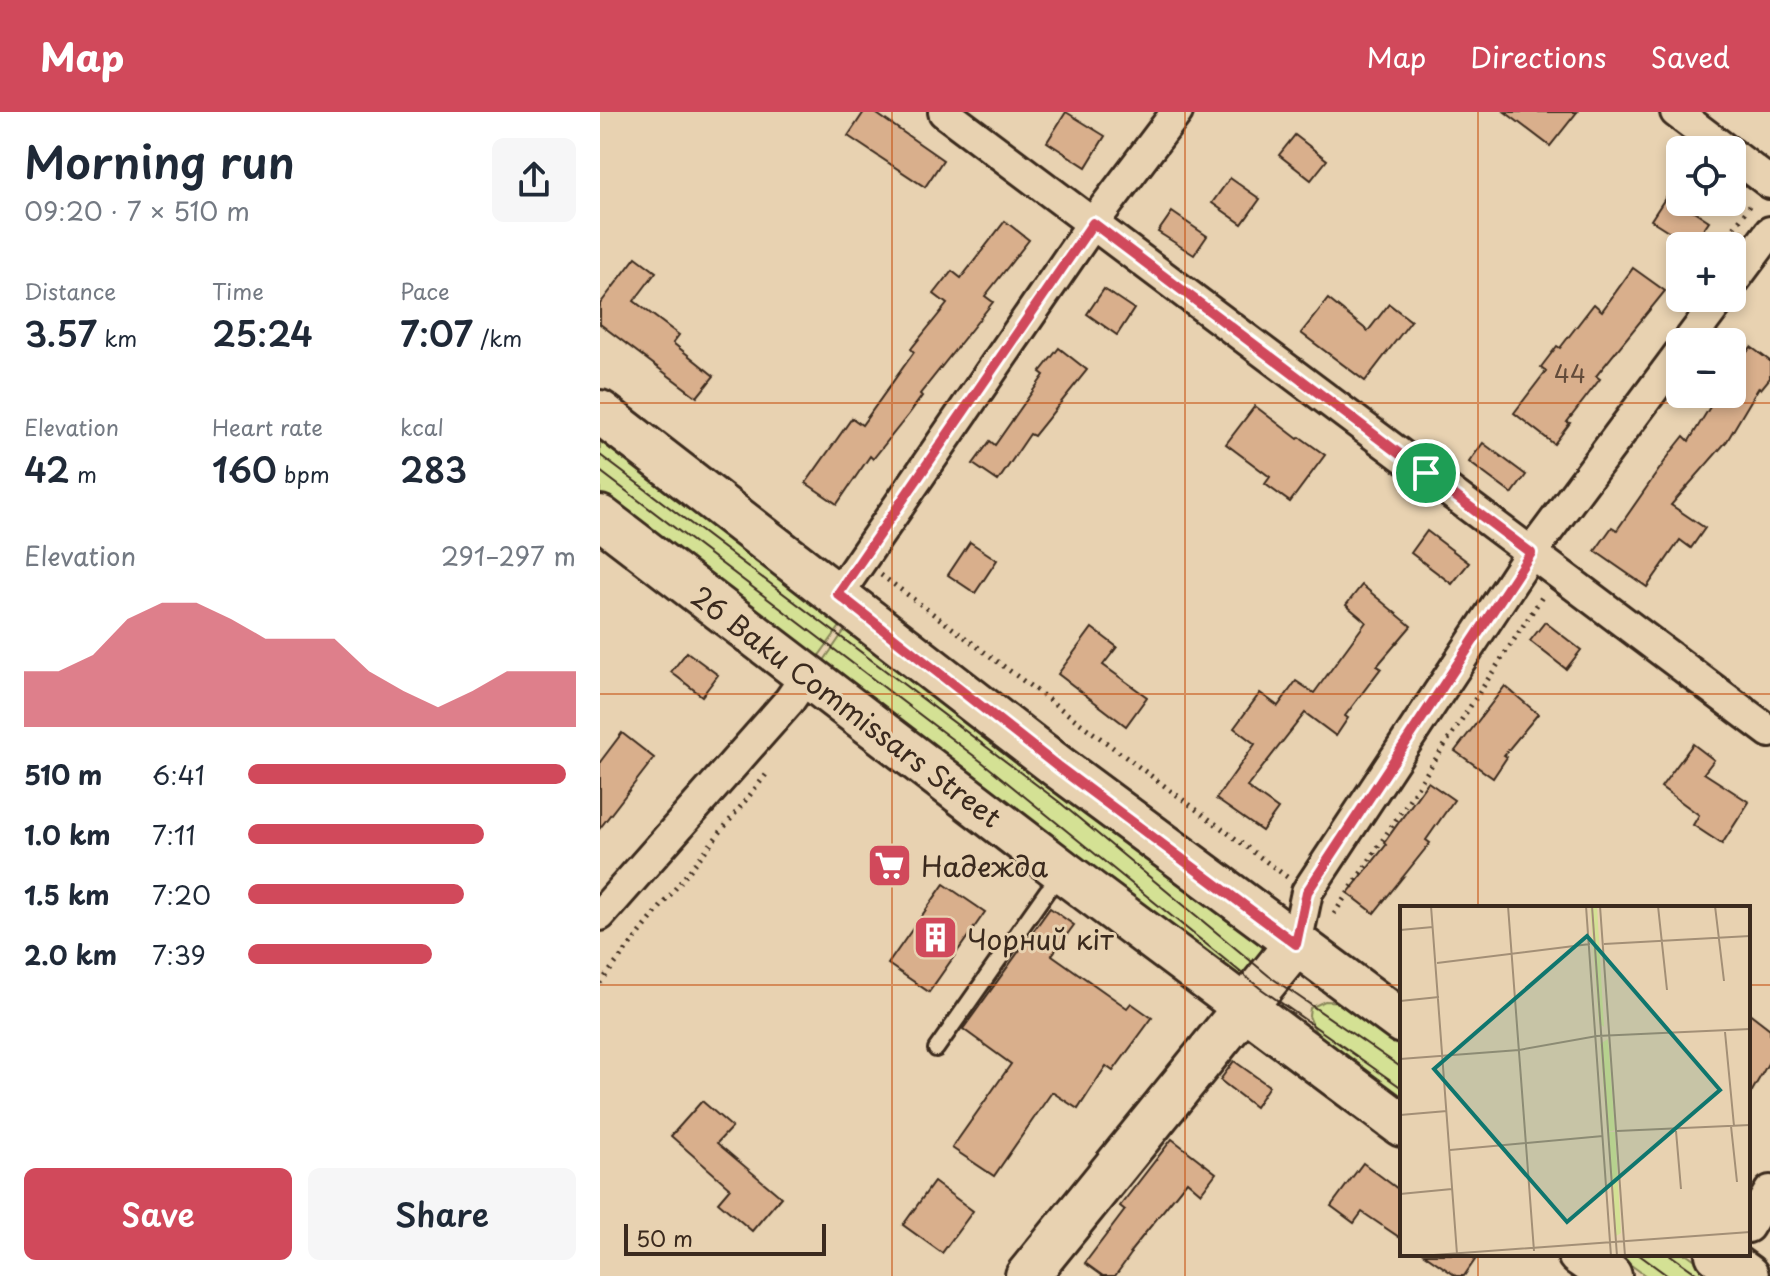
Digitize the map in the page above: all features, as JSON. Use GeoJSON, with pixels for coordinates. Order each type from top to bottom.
{"type":"FeatureCollection","features":[{"type":"Feature","properties":{"kind":"street"},"geometry":{"type":"LineString","coordinates":[[944,112],[1770,732]]}},
{"type":"Feature","properties":{"kind":"street"},"geometry":{"type":"LineString","coordinates":[[850,577],[1093,223],[1177,112]]}},
{"type":"Feature","properties":{"kind":"street"},"geometry":{"type":"LineString","coordinates":[[1676,112],[1708,136]]}},
{"type":"Feature","properties":{"kind":"street"},"geometry":{"type":"LineString","coordinates":[[1746,165],[1769,182]]}},
{"type":"Feature","properties":{"kind":"street"},"geometry":{"type":"LineString","coordinates":[[1746,264],[1770,232]]}},
{"type":"Feature","properties":{"kind":"street"},"geometry":{"type":"LineString","coordinates":[[1027,1276],[1296,944],[1307,892],[1531,553],[1666,372]]}},
{"type":"Feature","properties":{"kind":"street"},"geometry":{"type":"LineString","coordinates":[[600,412],[850,577],[1057,766],[1400,1021]]}},
{"type":"Feature","properties":{"kind":"street","name":"26 Baku Commissars Street"},"geometry":{"type":"LineString","coordinates":[[600,517],[1244,1009],[1400,1124]]}},
{"type":"Feature","properties":{"kind":"street"},"geometry":{"type":"LineString","coordinates":[[600,915],[789,701],[807,675]]}},
{"type":"Feature","properties":{"kind":"street"},"geometry":{"type":"LineString","coordinates":[[1750,1225],[1770,1191]]}},
{"type":"Feature","properties":{"kind":"street"},"geometry":{"type":"LineString","coordinates":[[1582,1256],[1610,1276]]}},
{"type":"Feature","properties":{"kind":"lane"},"geometry":{"type":"LineString","coordinates":[[936,1049],[1047,891],[1065,873]]}},
{"type":"Feature","properties":{"kind":"path"},"geometry":{"type":"LineString","coordinates":[[1731,232],[1769,182]]}},
{"type":"Feature","properties":{"kind":"path"},"geometry":{"type":"LineString","coordinates":[[1334,914],[1558,573]]}},
{"type":"Feature","properties":{"kind":"path"},"geometry":{"type":"LineString","coordinates":[[850,577],[1307,892]]}},
{"type":"Feature","properties":{"kind":"path"},"geometry":{"type":"LineString","coordinates":[[600,983],[772,766]]}},
{"type":"Feature","properties":{"kind":"green space"},"geometry":{"type":"Polygon","coordinates":[[[600,433],[844,621],[815,661],[600,496],[600,433]]]}},
{"type":"Feature","properties":{"kind":"green space"},"geometry":{"type":"Polygon","coordinates":[[[849,624],[1251,929],[1263,947],[1254,965],[1242,978],[1218,973],[821,665],[849,624]]]}},
{"type":"Feature","properties":{"kind":"green space"},"geometry":{"type":"Polygon","coordinates":[[[1325,1001],[1347,1002],[1400,1042],[1400,1098],[1318,1038],[1309,1016],[1310,1008],[1325,1001]]]}},
{"type":"Feature","properties":{"kind":"green space"},"geometry":{"type":"Polygon","coordinates":[[[1619,1256],[1690,1256],[1717,1276],[1646,1276],[1619,1256]]]}},
{"type":"Feature","properties":{"kind":"building"},"geometry":{"type":"Polygon","coordinates":[[[864,112],[874,112],[943,160],[925,187],[848,136],[864,112]]]}},
{"type":"Feature","properties":{"kind":"building"},"geometry":{"type":"Polygon","coordinates":[[[1066,112],[1105,136],[1086,167],[1047,142],[1066,112]]]}},
{"type":"Feature","properties":{"kind":"building"},"geometry":{"type":"Polygon","coordinates":[[[1505,112],[1577,112],[1550,146],[1505,112]]]}},
{"type":"Feature","properties":{"kind":"building"},"geometry":{"type":"Polygon","coordinates":[[[1295,135],[1327,160],[1311,180],[1279,155],[1295,135]]]}},
{"type":"Feature","properties":{"kind":"building"},"geometry":{"type":"Polygon","coordinates":[[[1230,178],[1260,199],[1242,224],[1212,203],[1230,178]]]}},
{"type":"Feature","properties":{"kind":"building"},"geometry":{"type":"Polygon","coordinates":[[[1666,197],[1666,216],[1701,216],[1709,221],[1702,232],[1670,232],[1651,220],[1666,197]]]}},
{"type":"Feature","properties":{"kind":"building"},"geometry":{"type":"Polygon","coordinates":[[[1172,212],[1207,236],[1194,255],[1158,232],[1172,212]]]}},
{"type":"Feature","properties":{"kind":"building"},"geometry":{"type":"Polygon","coordinates":[[[1005,221],[1029,240],[985,296],[993,302],[920,394],[922,396],[909,414],[873,459],[870,456],[837,504],[806,483],[852,418],[862,425],[914,352],[911,349],[947,304],[934,294],[952,271],[961,278],[1005,221]]]}},
{"type":"Feature","properties":{"kind":"building"},"geometry":{"type":"Polygon","coordinates":[[[636,257],[656,272],[634,301],[679,335],[673,343],[714,376],[697,397],[600,324],[600,304],[636,257]]]}},
{"type":"Feature","properties":{"kind":"building"},"geometry":{"type":"Polygon","coordinates":[[[1633,268],[1665,291],[1596,376],[1600,379],[1554,444],[1514,413],[1546,371],[1541,367],[1557,346],[1560,348],[1594,304],[1602,311],[1633,268]]]}},
{"type":"Feature","properties":{"kind":"building"},"geometry":{"type":"Polygon","coordinates":[[[1104,289],[1134,309],[1117,335],[1087,314],[1104,289]]]}},
{"type":"Feature","properties":{"kind":"building"},"geometry":{"type":"Polygon","coordinates":[[[1328,299],[1368,331],[1389,304],[1411,321],[1365,381],[1301,333],[1328,299]]]}},
{"type":"Feature","properties":{"kind":"building"},"geometry":{"type":"Polygon","coordinates":[[[1751,347],[1770,361],[1770,378],[1761,389],[1759,387],[1727,441],[1671,505],[1705,528],[1691,548],[1680,540],[1647,587],[1595,551],[1612,527],[1617,530],[1684,436],[1689,441],[1709,408],[1746,408],[1746,354],[1751,347]]]}},
{"type":"Feature","properties":{"kind":"building"},"geometry":{"type":"Polygon","coordinates":[[[1059,348],[1087,370],[1034,436],[1030,434],[998,481],[973,464],[990,441],[995,445],[1044,375],[1040,372],[1059,348]]]}},
{"type":"Feature","properties":{"kind":"building"},"geometry":{"type":"Polygon","coordinates":[[[1255,406],[1325,455],[1290,502],[1265,484],[1270,477],[1226,444],[1255,406]]]}},
{"type":"Feature","properties":{"kind":"building"},"geometry":{"type":"Polygon","coordinates":[[[1483,443],[1526,475],[1512,494],[1469,462],[1483,443]]]}},
{"type":"Feature","properties":{"kind":"building"},"geometry":{"type":"Polygon","coordinates":[[[1427,531],[1469,563],[1452,584],[1411,553],[1427,531]]]}},
{"type":"Feature","properties":{"kind":"building"},"geometry":{"type":"Polygon","coordinates":[[[970,542],[997,560],[975,593],[948,575],[970,542]]]}},
{"type":"Feature","properties":{"kind":"building"},"geometry":{"type":"Polygon","coordinates":[[[1362,585],[1411,626],[1377,666],[1381,668],[1345,716],[1348,718],[1336,736],[1305,713],[1247,787],[1278,809],[1262,831],[1216,799],[1255,744],[1234,728],[1260,693],[1278,706],[1296,681],[1314,693],[1366,622],[1346,605],[1362,585]]]}},
{"type":"Feature","properties":{"kind":"building"},"geometry":{"type":"Polygon","coordinates":[[[1545,622],[1581,650],[1566,669],[1530,641],[1545,622]]]}},
{"type":"Feature","properties":{"kind":"building"},"geometry":{"type":"Polygon","coordinates":[[[1092,628],[1117,647],[1103,665],[1147,697],[1126,726],[1058,674],[1092,628]]]}},
{"type":"Feature","properties":{"kind":"building"},"geometry":{"type":"Polygon","coordinates":[[[687,652],[718,675],[702,696],[671,672],[687,652]]]}},
{"type":"Feature","properties":{"kind":"building"},"geometry":{"type":"Polygon","coordinates":[[[1505,686],[1538,714],[1504,755],[1507,757],[1493,778],[1455,751],[1505,686]]]}},
{"type":"Feature","properties":{"kind":"building"},"geometry":{"type":"Polygon","coordinates":[[[622,733],[654,758],[600,828],[600,762],[622,733]]]}},
{"type":"Feature","properties":{"kind":"building"},"geometry":{"type":"Polygon","coordinates":[[[1693,744],[1714,760],[1704,773],[1749,802],[1722,844],[1693,825],[1699,815],[1661,787],[1693,744]]]}},
{"type":"Feature","properties":{"kind":"building"},"geometry":{"type":"Polygon","coordinates":[[[1428,782],[1454,800],[1426,840],[1430,843],[1374,913],[1348,893],[1386,845],[1384,843],[1428,782]]]}},
{"type":"Feature","properties":{"kind":"building","name":"Чорний кіт"},"geometry":{"type":"Polygon","coordinates":[[[944,884],[985,912],[929,992],[888,964],[944,884]]]}},
{"type":"Feature","properties":{"kind":"building"},"geometry":{"type":"Polygon","coordinates":[[[1050,908],[1074,925],[1052,955],[1127,1008],[1131,1003],[1152,1018],[1113,1071],[1106,1066],[1078,1109],[1052,1092],[994,1176],[952,1148],[1011,1064],[963,1029],[1050,908]]]}},
{"type":"Feature","properties":{"kind":"building"},"geometry":{"type":"Polygon","coordinates":[[[1750,1014],[1770,1029],[1770,1060],[1750,1095],[1750,1014]]]}},
{"type":"Feature","properties":{"kind":"building"},"geometry":{"type":"Polygon","coordinates":[[[1234,1061],[1269,1086],[1255,1107],[1220,1080],[1234,1061]]]}},
{"type":"Feature","properties":{"kind":"building"},"geometry":{"type":"Polygon","coordinates":[[[702,1101],[732,1127],[717,1143],[781,1197],[752,1231],[718,1202],[730,1188],[671,1136],[702,1101]]]}},
{"type":"Feature","properties":{"kind":"building"},"geometry":{"type":"Polygon","coordinates":[[[1172,1139],[1216,1173],[1201,1193],[1187,1181],[1130,1252],[1115,1276],[1103,1276],[1085,1263],[1125,1210],[1120,1206],[1172,1139]]]}},
{"type":"Feature","properties":{"kind":"building"},"geometry":{"type":"Polygon","coordinates":[[[1363,1163],[1400,1191],[1400,1238],[1362,1212],[1354,1223],[1331,1206],[1363,1163]]]}},
{"type":"Feature","properties":{"kind":"building"},"geometry":{"type":"Polygon","coordinates":[[[934,1182],[973,1211],[942,1253],[903,1225],[934,1182]]]}},
{"type":"Feature","properties":{"kind":"building"},"geometry":{"type":"Polygon","coordinates":[[[1427,1256],[1478,1256],[1464,1276],[1456,1276],[1427,1256]]]}},
{"type":"Feature","properties":{"kind":"tram line"},"geometry":{"type":"LineString","coordinates":[[600,455],[1058,801],[1269,976],[1400,1067]]}},
{"type":"Feature","properties":{"kind":"tram line"},"geometry":{"type":"LineString","coordinates":[[600,471],[982,762],[1260,988],[1400,1087]]}},
{"type":"Feature","properties":{"kind":"tram line"},"geometry":{"type":"LineString","coordinates":[[1641,1256],[1668,1276]]}},
{"type":"Feature","properties":{"kind":"tram line"},"geometry":{"type":"LineString","coordinates":[[1672,1256],[1700,1276]]}},
{"type":"Feature","properties":{"kind":"place","name":"Надежда"},"geometry":{"type":"Point","coordinates":[890,865]}},
{"type":"Feature","properties":{"kind":"place","name":"Чорний кіт"},"geometry":{"type":"Point","coordinates":[936,938]}},
{"type":"Feature","properties":{"kind":"route"},"geometry":{"type":"LineString","coordinates":[[1093,223],[1426,473],[1531,553],[1307,892],[1296,944],[1057,766],[838,594],[1093,223]]}}]}
